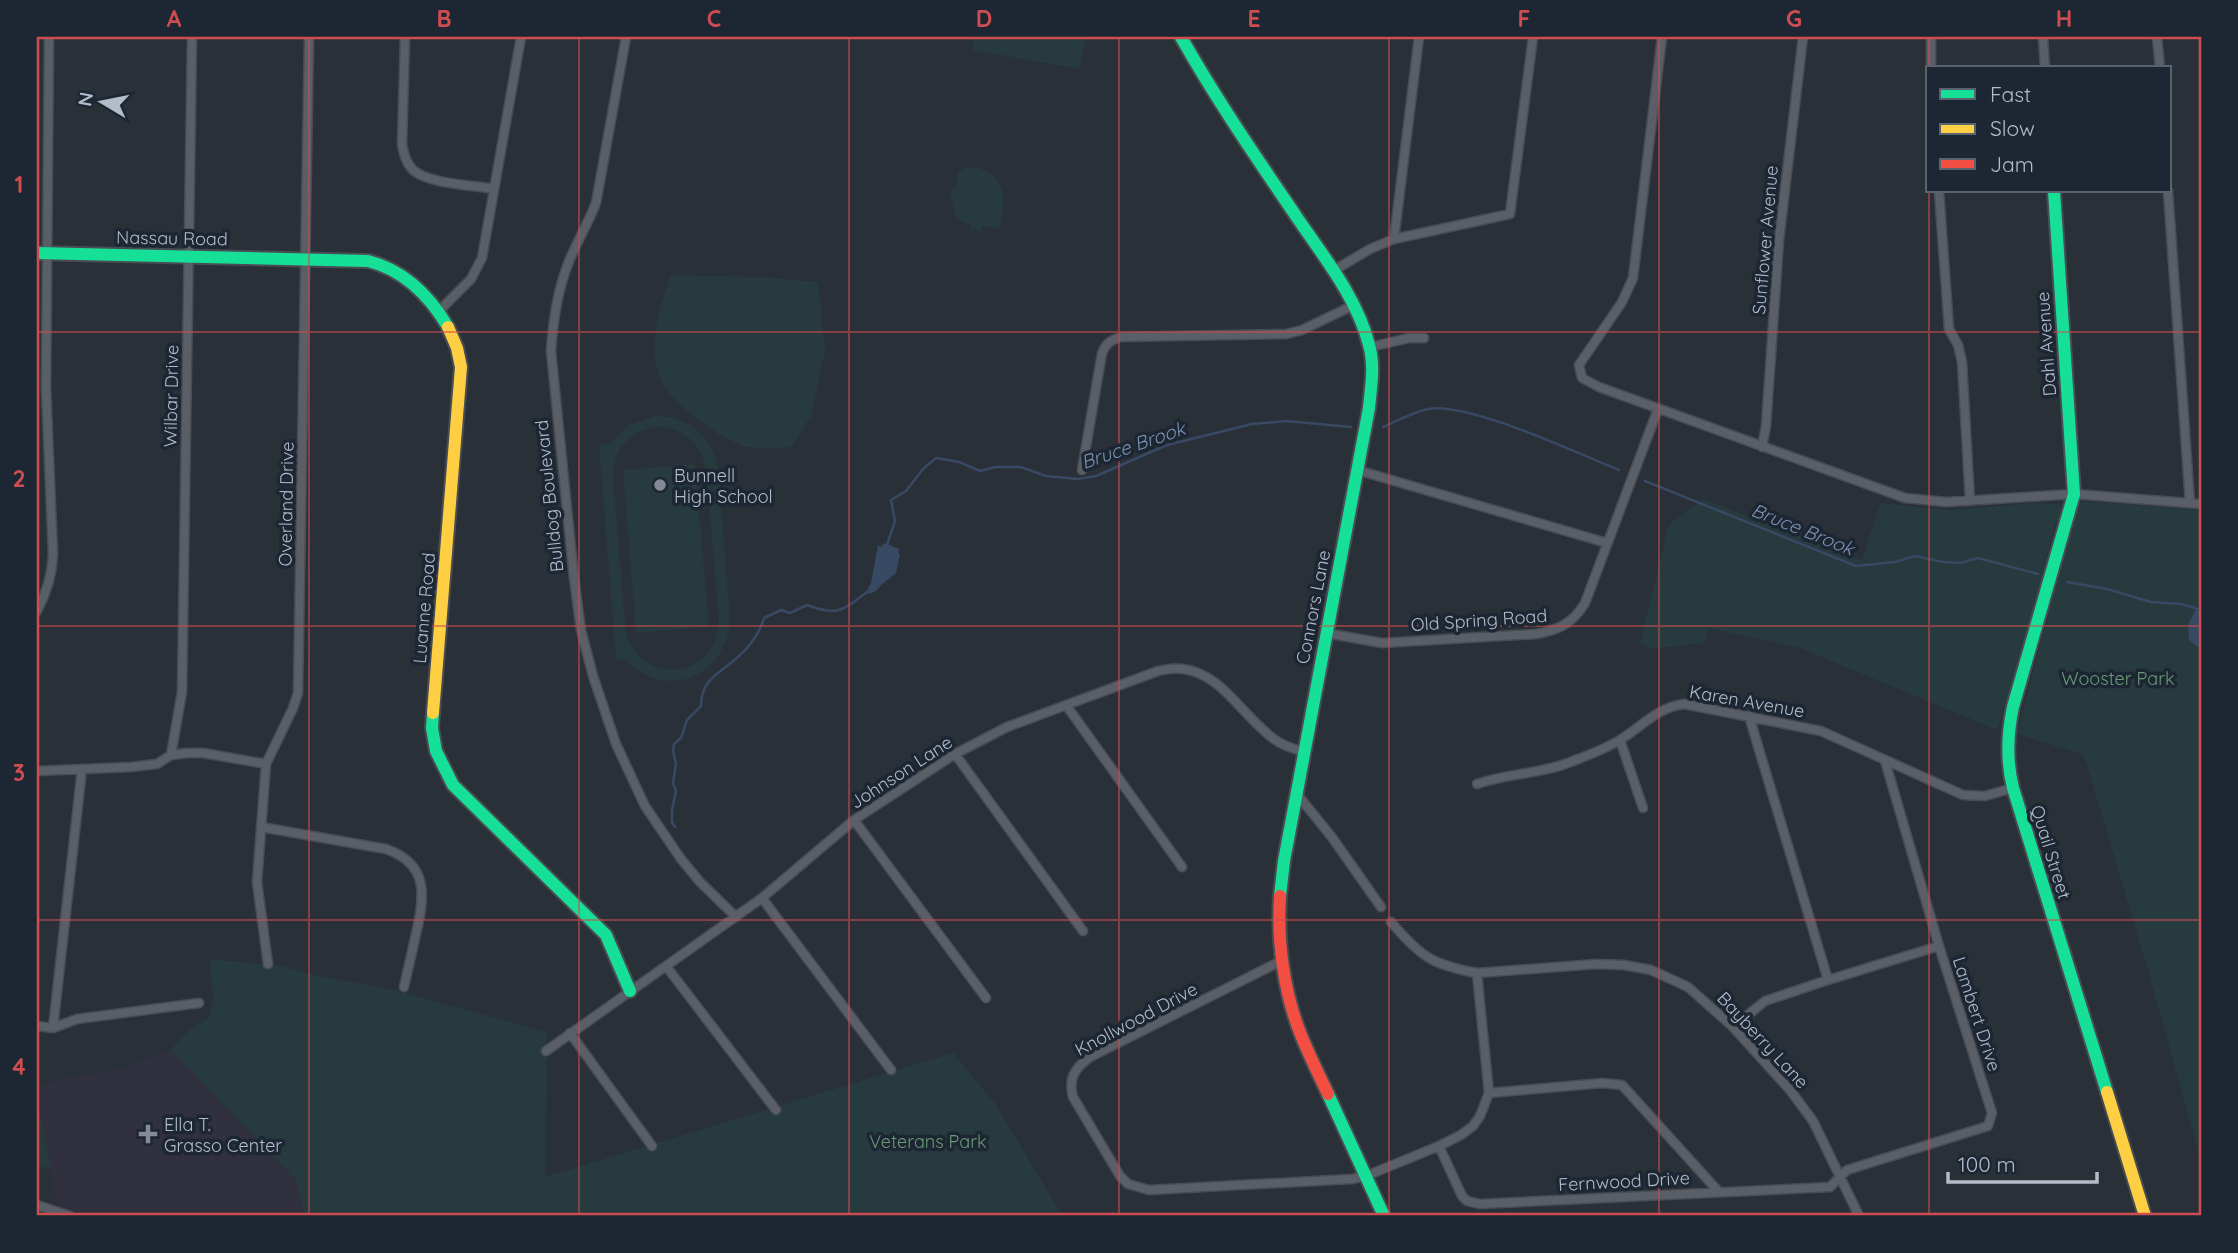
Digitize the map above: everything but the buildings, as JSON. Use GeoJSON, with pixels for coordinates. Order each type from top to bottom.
{"type":"FeatureCollection","features":[{"type":"Feature","properties":{"kind":"street"},"geometry":{"type":"LineString","coordinates":[[37,611],[47,593],[53,555],[41,388],[41,253],[49,37]]}},
{"type":"Feature","properties":{"kind":"street","name":"Wilbar Drive"},"geometry":{"type":"LineString","coordinates":[[171,755],[182,692],[192,37]]}},
{"type":"Feature","properties":{"kind":"street","name":"Overland Drive"},"geometry":{"type":"LineString","coordinates":[[268,964],[257,882],[266,764],[298,693],[309,37]]}},
{"type":"Feature","properties":{"kind":"street"},"geometry":{"type":"LineString","coordinates":[[405,37],[402,145],[406,160],[414,171],[434,179],[494,189]]}},
{"type":"Feature","properties":{"kind":"street"},"geometry":{"type":"LineString","coordinates":[[439,312],[471,279],[482,258],[521,37]]}},
{"type":"Feature","properties":{"kind":"street","name":"Bulldog Boulevard"},"geometry":{"type":"LineString","coordinates":[[626,37],[596,203],[569,261],[553,318],[551,351],[574,578],[581,630],[593,676],[627,769],[645,806],[681,859],[736,917]]}},
{"type":"Feature","properties":{"kind":"street","name":"Connors Lane"},"geometry":{"type":"LineString","coordinates":[[1181,37],[1213,93],[1354,304],[1370,347],[1371,389],[1296,793],[1280,885],[1279,909],[1281,961],[1300,1034],[1384,1216]]}},
{"type":"Feature","properties":{"kind":"street"},"geometry":{"type":"LineString","coordinates":[[1394,239],[1419,37]]}},
{"type":"Feature","properties":{"kind":"street"},"geometry":{"type":"LineString","coordinates":[[1333,271],[1370,249],[1394,239],[1510,214],[1533,37]]}},
{"type":"Feature","properties":{"kind":"street"},"geometry":{"type":"LineString","coordinates":[[1662,37],[1633,278],[1622,302],[1582,359],[1579,365],[1582,378],[1658,409],[1905,498],[1970,501],[2074,494],[2201,504]]}},
{"type":"Feature","properties":{"kind":"street","name":"Sunflower Avenue"},"geometry":{"type":"LineString","coordinates":[[1762,447],[1766,426],[1779,240],[1803,37]]}},
{"type":"Feature","properties":{"kind":"street"},"geometry":{"type":"LineString","coordinates":[[1931,37],[1931,66]]}},
{"type":"Feature","properties":{"kind":"street"},"geometry":{"type":"LineString","coordinates":[[2043,37],[2045,66]]}},
{"type":"Feature","properties":{"kind":"street"},"geometry":{"type":"LineString","coordinates":[[2157,37],[2160,66]]}},
{"type":"Feature","properties":{"kind":"street"},"geometry":{"type":"LineString","coordinates":[[1939,192],[1949,329],[1958,345],[1962,362],[1970,501]]}},
{"type":"Feature","properties":{"kind":"street","name":"Dahl Avenue"},"geometry":{"type":"LineString","coordinates":[[2053,192],[2074,494]]}},
{"type":"Feature","properties":{"kind":"street"},"geometry":{"type":"LineString","coordinates":[[2168,192],[2190,503]]}},
{"type":"Feature","properties":{"kind":"street","name":"Nassau Road"},"geometry":{"type":"LineString","coordinates":[[41,253],[306,259]]}},
{"type":"Feature","properties":{"kind":"street","name":"Luanne Road"},"geometry":{"type":"LineString","coordinates":[[306,259],[368,261],[396,270],[412,280],[439,312],[454,336],[461,366],[432,728],[433,744],[438,760],[453,785],[606,935],[630,991]]}},
{"type":"Feature","properties":{"kind":"street"},"geometry":{"type":"LineString","coordinates":[[1082,470],[1102,353],[1105,345],[1112,339],[1286,334],[1302,330],[1354,304]]}},
{"type":"Feature","properties":{"kind":"street"},"geometry":{"type":"LineString","coordinates":[[1370,347],[1409,338],[1424,338]]}},
{"type":"Feature","properties":{"kind":"street","name":"Old Spring Road"},"geometry":{"type":"LineString","coordinates":[[1326,633],[1382,643],[1536,634],[1559,629],[1570,622],[1585,603],[1658,409]]}},
{"type":"Feature","properties":{"kind":"street"},"geometry":{"type":"LineString","coordinates":[[1357,470],[1607,542]]}},
{"type":"Feature","properties":{"kind":"street","name":"Quail Street"},"geometry":{"type":"LineString","coordinates":[[2074,494],[2007,734],[2006,751],[2013,788],[2145,1216]]}},
{"type":"Feature","properties":{"kind":"street","name":"Johnson Lane"},"geometry":{"type":"LineString","coordinates":[[546,1051],[762,898],[854,820],[955,754],[1007,727],[1158,671],[1189,669],[1202,674],[1217,686],[1273,739],[1304,752]]}},
{"type":"Feature","properties":{"kind":"street"},"geometry":{"type":"LineString","coordinates":[[1066,705],[1182,867]]}},
{"type":"Feature","properties":{"kind":"street","name":"Karen Avenue"},"geometry":{"type":"LineString","coordinates":[[1477,783],[1561,766],[1620,740],[1663,709],[1673,705],[1695,705],[1821,731],[1963,795],[1985,796],[2013,788]]}},
{"type":"Feature","properties":{"kind":"street"},"geometry":{"type":"LineString","coordinates":[[1749,716],[1828,980]]}},
{"type":"Feature","properties":{"kind":"street"},"geometry":{"type":"LineString","coordinates":[[1620,740],[1643,808]]}},
{"type":"Feature","properties":{"kind":"street"},"geometry":{"type":"LineString","coordinates":[[37,771],[157,764],[171,755],[203,753],[266,764]]}},
{"type":"Feature","properties":{"kind":"street"},"geometry":{"type":"LineString","coordinates":[[955,754],[1083,931]]}},
{"type":"Feature","properties":{"kind":"street","name":"Lambert Drive"},"geometry":{"type":"LineString","coordinates":[[1840,1178],[1847,1170],[1988,1126],[1992,1113],[1939,946],[1885,761]]}},
{"type":"Feature","properties":{"kind":"street"},"geometry":{"type":"LineString","coordinates":[[53,1028],[82,769]]}},
{"type":"Feature","properties":{"kind":"street"},"geometry":{"type":"LineString","coordinates":[[1296,793],[1331,836],[1381,907]]}},
{"type":"Feature","properties":{"kind":"street"},"geometry":{"type":"LineString","coordinates":[[854,820],[985,998]]}},
{"type":"Feature","properties":{"kind":"street"},"geometry":{"type":"LineString","coordinates":[[261,827],[386,849],[411,862],[419,874],[423,905],[404,987]]}},
{"type":"Feature","properties":{"kind":"street"},"geometry":{"type":"LineString","coordinates":[[762,898],[891,1069]]}},
{"type":"Feature","properties":{"kind":"street","name":"Bayberry Lane"},"geometry":{"type":"LineString","coordinates":[[1391,922],[1411,946],[1425,957],[1449,967],[1477,973],[1597,964],[1640,967],[1688,986],[1733,1027],[1790,1090],[1812,1121],[1859,1216]]}},
{"type":"Feature","properties":{"kind":"street"},"geometry":{"type":"LineString","coordinates":[[1733,1027],[1765,1001],[1939,946]]}},
{"type":"Feature","properties":{"kind":"street","name":"Knollwood Drive"},"geometry":{"type":"LineString","coordinates":[[1281,961],[1090,1057],[1077,1067],[1070,1086],[1073,1097],[1121,1177],[1128,1184],[1163,1190],[1366,1176],[1461,1135],[1473,1126],[1480,1116],[1489,1093]]}},
{"type":"Feature","properties":{"kind":"street"},"geometry":{"type":"LineString","coordinates":[[666,966],[776,1110]]}},
{"type":"Feature","properties":{"kind":"street"},"geometry":{"type":"LineString","coordinates":[[1477,973],[1489,1093],[1601,1083],[1622,1085],[1719,1192]]}},
{"type":"Feature","properties":{"kind":"street"},"geometry":{"type":"LineString","coordinates":[[37,1026],[53,1028],[77,1019],[200,1003]]}},
{"type":"Feature","properties":{"kind":"street"},"geometry":{"type":"LineString","coordinates":[[570,1033],[652,1146]]}},
{"type":"Feature","properties":{"kind":"street","name":"Fernwood Drive"},"geometry":{"type":"LineString","coordinates":[[1439,1146],[1462,1196],[1473,1204],[1830,1187],[1840,1178]]}},
{"type":"Feature","properties":{"kind":"street"},"geometry":{"type":"LineString","coordinates":[[37,1205],[70,1216]]}},
{"type":"Feature","properties":{"kind":"shaded area","name":"Ella T. Grasso Center"},"geometry":{"type":"Polygon","coordinates":[[[171,1050],[296,1180],[305,1216],[60,1216],[37,1100],[37,1088],[60,1079],[124,1069],[148,1057],[171,1050]]]}},
{"type":"Feature","properties":{"kind":"green space"},"geometry":{"type":"Polygon","coordinates":[[[974,37],[1086,37],[1080,69],[972,50],[974,37]]]}},
{"type":"Feature","properties":{"kind":"green space"},"geometry":{"type":"Polygon","coordinates":[[[975,167],[994,176],[1002,190],[1003,208],[999,228],[981,226],[981,231],[971,229],[971,225],[958,219],[954,213],[953,199],[950,198],[952,186],[956,187],[958,172],[975,167]]]}},
{"type":"Feature","properties":{"kind":"green space"},"geometry":{"type":"Polygon","coordinates":[[[671,275],[761,277],[818,282],[825,350],[811,416],[791,447],[765,448],[738,444],[714,431],[689,412],[663,385],[656,364],[655,342],[661,307],[671,275]]]}},
{"type":"Feature","properties":{"kind":"green space"},"geometry":{"type":"Polygon","coordinates":[[[655,416],[689,424],[711,447],[718,470],[730,618],[727,638],[719,655],[707,668],[692,677],[676,681],[659,680],[642,672],[626,659],[616,660],[599,445],[610,444],[629,425],[655,416]],[[666,428],[646,429],[630,438],[619,451],[613,468],[613,478],[626,634],[635,652],[649,663],[664,669],[680,669],[695,664],[707,654],[716,639],[719,619],[704,461],[690,439],[666,428]]]}},
{"type":"Feature","properties":{"kind":"green space"},"geometry":{"type":"Polygon","coordinates":[[[695,464],[709,627],[636,633],[623,470],[695,464]]]}},
{"type":"Feature","properties":{"kind":"green space"},"geometry":{"type":"Polygon","coordinates":[[[1703,499],[1862,560],[1880,503],[1949,510],[2033,503],[2059,504],[2060,514],[2026,639],[1997,730],[1800,648],[1709,628],[1704,643],[1652,649],[1640,643],[1669,524],[1703,499]]]}},
{"type":"Feature","properties":{"kind":"green space","name":"Wooster Park"},"geometry":{"type":"Polygon","coordinates":[[[2078,501],[2201,510],[2201,1154],[2084,755],[2017,734],[2078,501]]]}},
{"type":"Feature","properties":{"kind":"green space","name":"Veterans Park"},"geometry":{"type":"Polygon","coordinates":[[[210,959],[281,966],[318,976],[390,989],[547,1032],[545,1177],[953,1053],[994,1102],[1063,1216],[305,1216],[296,1180],[171,1050],[188,1031],[209,1018],[213,1000],[210,959]]]}},
{"type":"Feature","properties":{"kind":"green space"},"geometry":{"type":"Polygon","coordinates":[[[37,1100],[51,1167],[37,1168],[37,1100]]]}},
{"type":"Feature","properties":{"kind":"water"},"geometry":{"type":"Polygon","coordinates":[[[884,543],[899,549],[896,573],[869,594],[867,591],[878,545],[881,547],[884,543]]]}},
{"type":"Feature","properties":{"kind":"water"},"geometry":{"type":"Polygon","coordinates":[[[2201,607],[2201,650],[2189,640],[2188,625],[2196,609],[2201,607]]]}},
{"type":"Feature","properties":{"kind":"waterway","name":"Bruce Brook"},"geometry":{"type":"LineString","coordinates":[[1383,427],[1428,409],[1469,413],[1523,430],[1619,470]]}},
{"type":"Feature","properties":{"kind":"waterway","name":"Bruce Brook"},"geometry":{"type":"LineString","coordinates":[[887,545],[895,521],[891,500],[906,491],[923,469],[936,458],[959,462],[980,471],[995,467],[1021,467],[1046,476],[1078,479],[1096,476],[1167,445],[1252,424],[1286,421],[1351,427]]}},
{"type":"Feature","properties":{"kind":"waterway","name":"Bruce Brook"},"geometry":{"type":"LineString","coordinates":[[1645,481],[1856,566],[1895,562],[1915,556],[1960,563],[1978,558],[2038,574]]}},
{"type":"Feature","properties":{"kind":"waterway","name":"Bruce Brook"},"geometry":{"type":"LineString","coordinates":[[2067,582],[2107,589],[2151,602],[2182,604],[2201,610]]}},
{"type":"Feature","properties":{"kind":"waterway","name":"Bruce Brook"},"geometry":{"type":"LineString","coordinates":[[675,827],[672,822],[676,791],[673,783],[676,763],[674,744],[681,738],[687,720],[701,706],[702,696],[709,682],[748,647],[764,618],[781,610],[790,613],[807,605],[826,611],[840,610],[867,592]]}},
{"type":"Feature","properties":{"kind":"traffic: fast"},"geometry":{"type":"LineString","coordinates":[[1181,37],[1237,128],[1348,294],[1364,327],[1372,360],[1369,408],[1284,861],[1280,896]]}},
{"type":"Feature","properties":{"kind":"traffic: fast"},"geometry":{"type":"LineString","coordinates":[[2054,192],[2074,494],[2013,707],[2008,757],[2013,788],[2107,1092]]}},
{"type":"Feature","properties":{"kind":"traffic: fast"},"geometry":{"type":"LineString","coordinates":[[37,253],[368,261],[393,271],[414,285],[433,304],[448,327]]}},
{"type":"Feature","properties":{"kind":"traffic: fast"},"geometry":{"type":"LineString","coordinates":[[433,713],[432,728],[436,751],[453,785],[606,935],[630,991]]}},
{"type":"Feature","properties":{"kind":"traffic: fast"},"geometry":{"type":"LineString","coordinates":[[1328,1094],[1384,1216]]}},
{"type":"Feature","properties":{"kind":"traffic: slow"},"geometry":{"type":"LineString","coordinates":[[433,713],[461,367],[448,327]]}},
{"type":"Feature","properties":{"kind":"traffic: slow"},"geometry":{"type":"LineString","coordinates":[[2107,1092],[2145,1216]]}},
{"type":"Feature","properties":{"kind":"traffic: jam"},"geometry":{"type":"LineString","coordinates":[[1280,896],[1281,949],[1290,1002],[1301,1035],[1328,1094]]}},
{"type":"Feature","properties":{"kind":"place","name":"Bunnell High School"},"geometry":{"type":"Point","coordinates":[660,485]}},
{"type":"Feature","properties":{"kind":"place","name":"Ella T. Grasso Center"},"geometry":{"type":"Point","coordinates":[148,1134]}}]}
